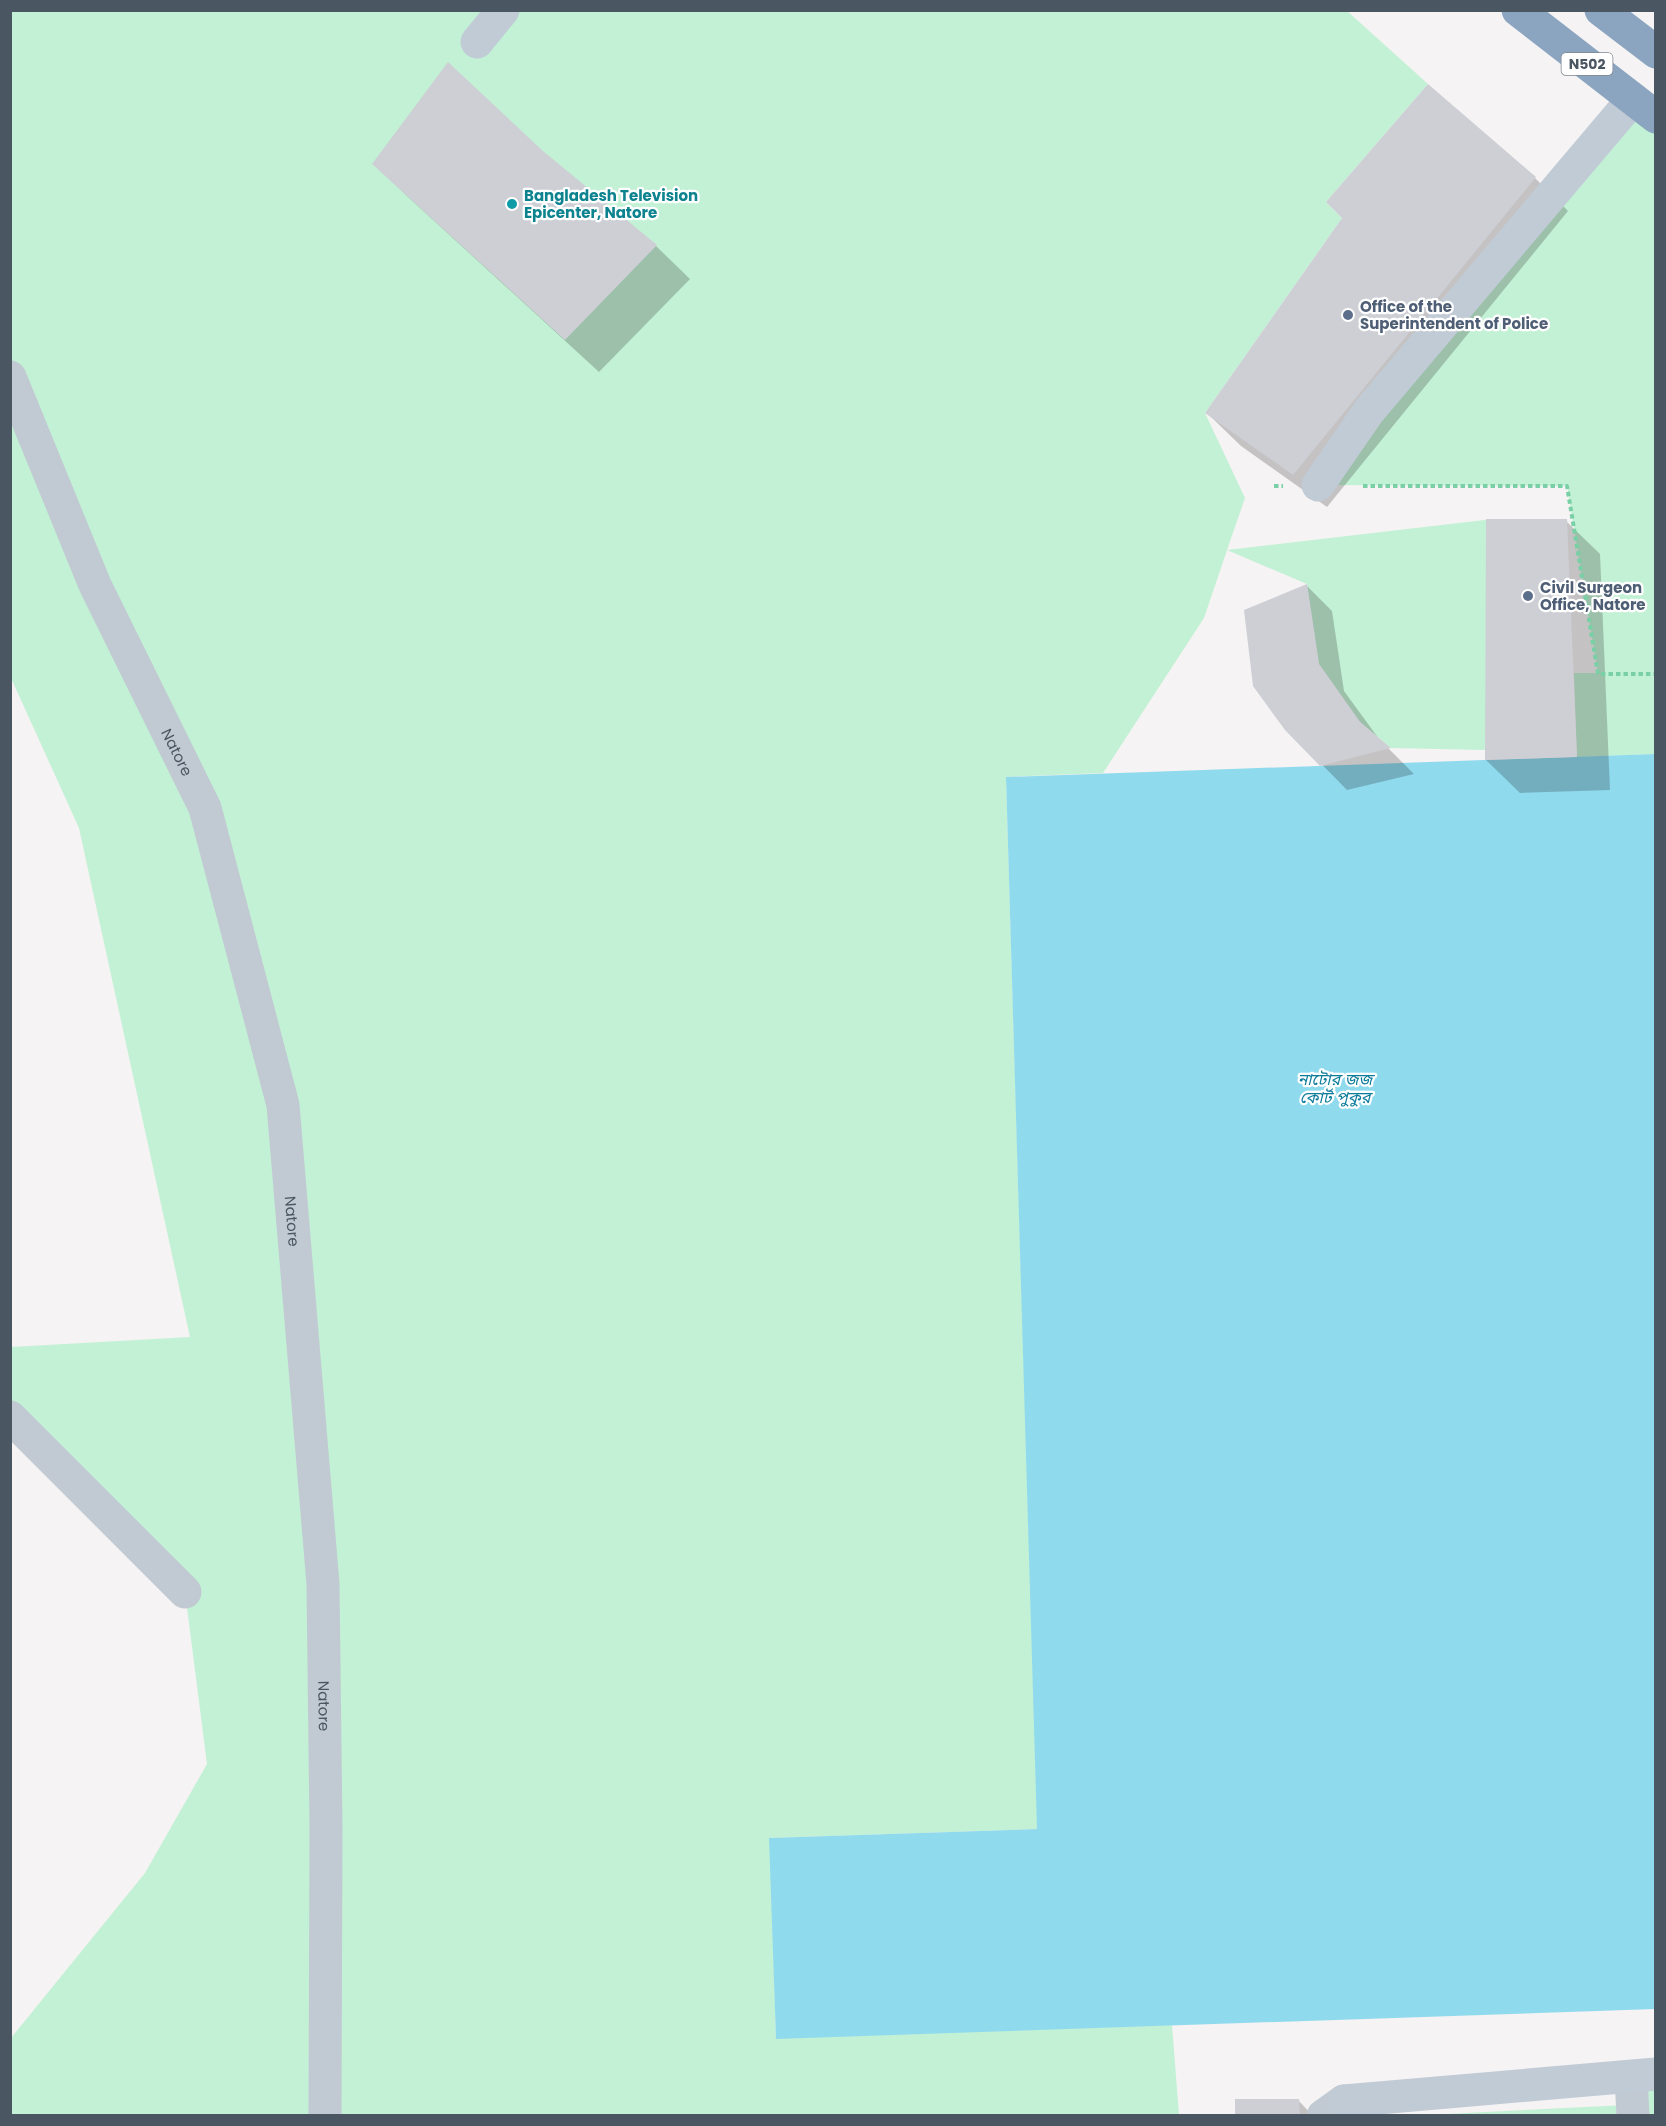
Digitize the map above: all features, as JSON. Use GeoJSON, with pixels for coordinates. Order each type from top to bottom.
{"type":"FeatureCollection","features":[{"type":"Feature","properties":{"kind":"highway","name":"N502"},"geometry":{"type":"LineString","coordinates":[[1518,10],[1644,108]]}},
{"type":"Feature","properties":{"kind":"highway"},"geometry":{"type":"LineString","coordinates":[[1601,10],[1656,52]]}},
{"type":"Feature","properties":{"kind":"street"},"geometry":{"type":"LineString","coordinates":[[477,42],[503,10]]}},
{"type":"Feature","properties":{"kind":"street"},"geometry":{"type":"LineString","coordinates":[[1318,485],[1369,411],[1644,108]]}},
{"type":"Feature","properties":{"kind":"street","name":"Natore"},"geometry":{"type":"LineString","coordinates":[[10,377],[95,585],[205,808],[283,1105],[323,1584],[326,1828],[325,2115]]}},
{"type":"Feature","properties":{"kind":"street"},"geometry":{"type":"LineString","coordinates":[[10,1417],[184,1592]]}},
{"type":"Feature","properties":{"kind":"street"},"geometry":{"type":"LineString","coordinates":[[1334,2108],[1643,2075],[1633,2115]]}},
{"type":"Feature","properties":{"kind":"path"},"geometry":{"type":"LineString","coordinates":[[1274,486],[1567,486],[1598,674],[1656,674]]}},
{"type":"Feature","properties":{"kind":"green space"},"geometry":{"type":"Polygon","coordinates":[[[1346,10],[1428,84],[1326,202],[1342,218],[1205,413],[1245,498],[1204,618],[1103,773],[1006,777],[1038,1829],[770,1838],[776,2038],[1172,2025],[1179,2115],[11,2115],[11,2038],[145,1873],[207,1764],[185,1592],[11,1414],[11,1347],[190,1337],[79,828],[11,678],[11,11],[1346,10]]]}},
{"type":"Feature","properties":{"kind":"green space"},"geometry":{"type":"Polygon","coordinates":[[[1633,99],[1655,117],[1655,754],[1577,757],[1574,673],[1598,673],[1567,486],[1318,485],[1633,99]]]}},
{"type":"Feature","properties":{"kind":"green space"},"geometry":{"type":"Polygon","coordinates":[[[1493,519],[1485,750],[1391,748],[1360,722],[1319,664],[1307,584],[1227,550],[1493,519]]]}},
{"type":"Feature","properties":{"kind":"green space"},"geometry":{"type":"Polygon","coordinates":[[[1655,2074],[1655,2115],[1633,2115],[1655,2074]]]}},
{"type":"Feature","properties":{"kind":"green space"},"geometry":{"type":"Polygon","coordinates":[[[1626,2105],[1626,2116],[1406,2116],[1626,2105]]]}},
{"type":"Feature","properties":{"kind":"water","name":"নাটোর জজ কোর্ট পুকুর"},"geometry":{"type":"Polygon","coordinates":[[[1655,754],[1655,2009],[776,2039],[769,1838],[1037,1829],[1006,777],[1655,754]]]}},
{"type":"Feature","properties":{"kind":"building","name":"Bangladesh Television Epicenter, Natore"},"geometry":{"type":"Polygon","coordinates":[[[448,62],[543,151],[657,245],[565,340],[372,164],[448,62]]]}},
{"type":"Feature","properties":{"kind":"building","name":"Office of the Superintendent of Police"},"geometry":{"type":"Polygon","coordinates":[[[1428,84],[1536,177],[1293,475],[1205,413],[1342,218],[1326,202],[1428,84]]]}},
{"type":"Feature","properties":{"kind":"building","name":"Civil Surgeon Office, Natore"},"geometry":{"type":"Polygon","coordinates":[[[1486,519],[1567,519],[1577,757],[1485,760],[1486,519]]]}},
{"type":"Feature","properties":{"kind":"building"},"geometry":{"type":"Polygon","coordinates":[[[1307,584],[1319,664],[1360,722],[1391,748],[1320,766],[1285,730],[1253,686],[1244,610],[1307,584]]]}},
{"type":"Feature","properties":{"kind":"building"},"geometry":{"type":"Polygon","coordinates":[[[1235,2099],[1299,2099],[1300,2116],[1235,2116],[1235,2099]]]}},
{"type":"Feature","properties":{"kind":"place","name":"Bangladesh Television Epicenter, Natore"},"geometry":{"type":"Point","coordinates":[512,204]}},
{"type":"Feature","properties":{"kind":"place","name":"Office of the Superintendent of Police"},"geometry":{"type":"Point","coordinates":[1348,315]}},
{"type":"Feature","properties":{"kind":"place","name":"Civil Surgeon Office, Natore"},"geometry":{"type":"Point","coordinates":[1528,596]}}]}
